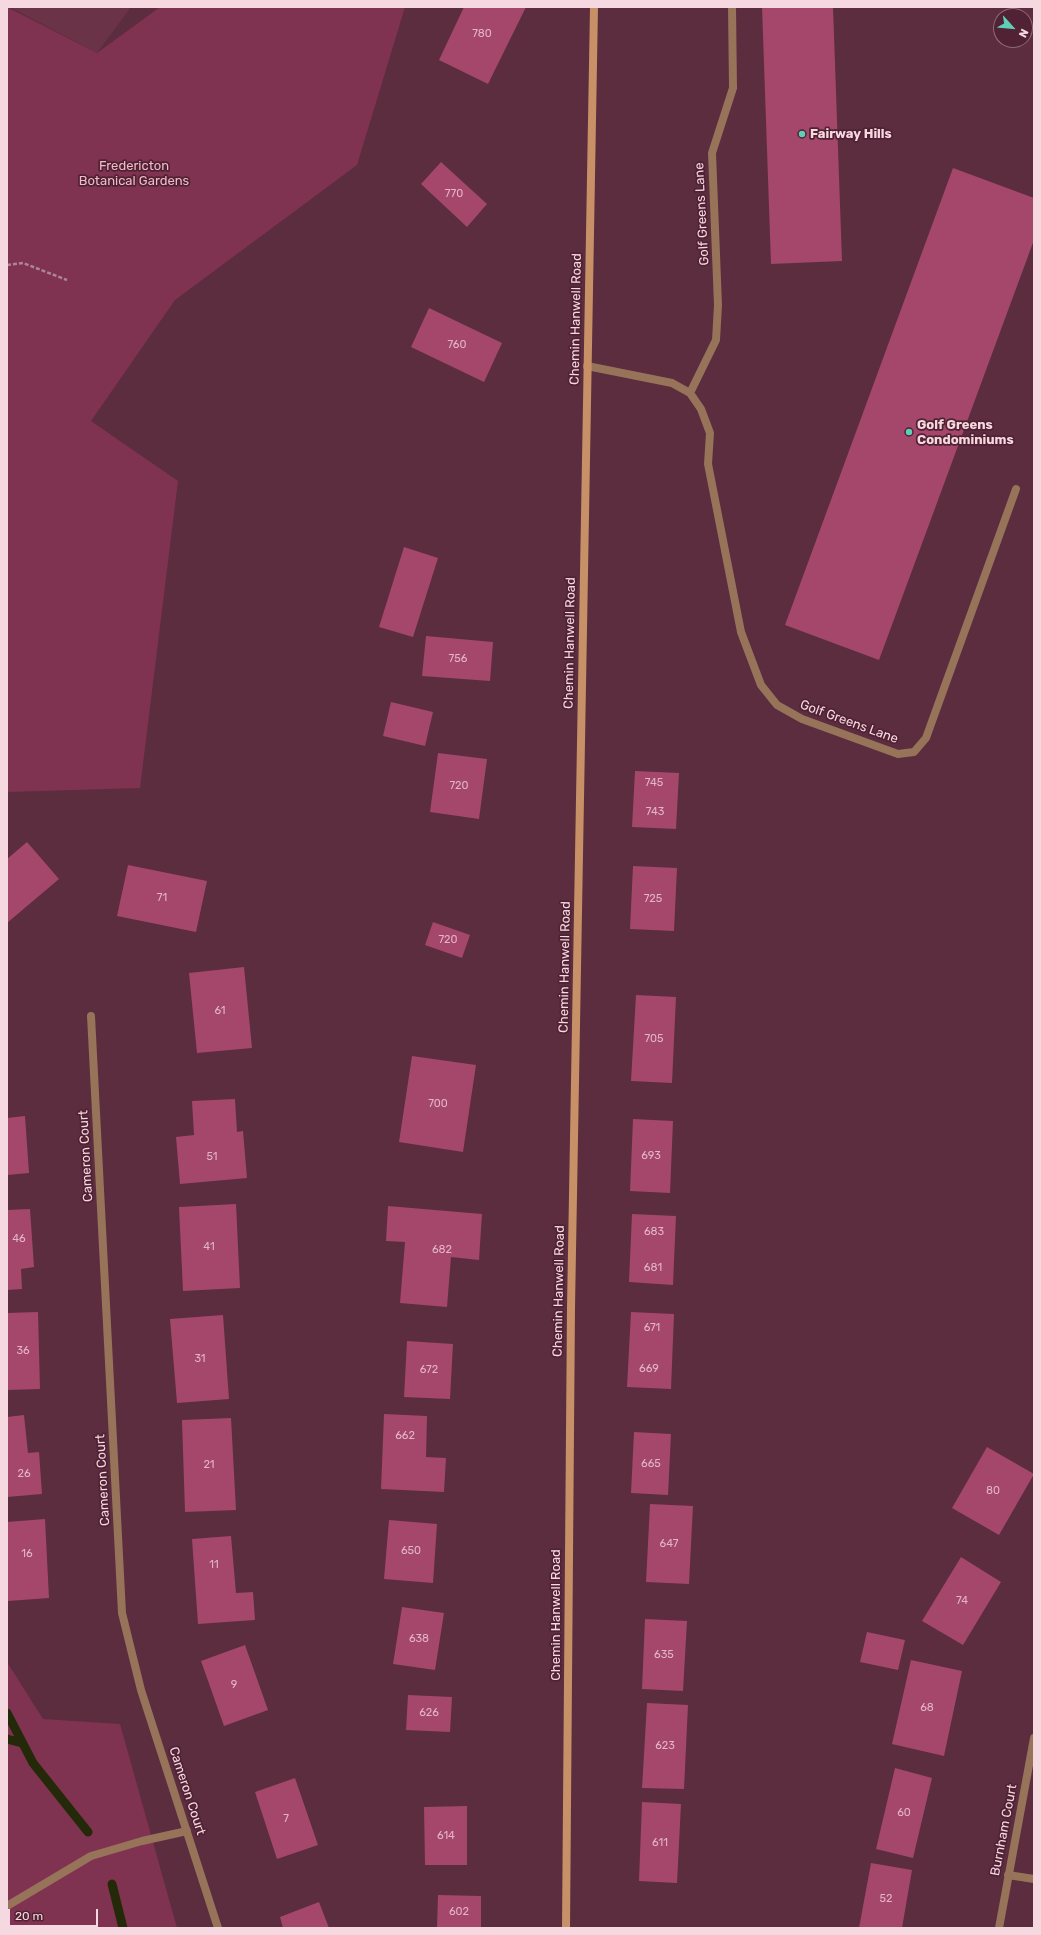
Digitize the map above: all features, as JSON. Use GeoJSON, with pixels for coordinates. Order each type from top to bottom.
{"type":"FeatureCollection","features":[{"type":"Feature","properties":{"kind":"main road","name":"Chemin Hanwell Road"},"geometry":{"type":"LineString","coordinates":[[566,1928],[571,1307],[594,7]]}},
{"type":"Feature","properties":{"kind":"street","name":"Golf Greens Lane"},"geometry":{"type":"LineString","coordinates":[[690,393],[716,340],[718,305],[712,153],[733,88],[732,7]]}},
{"type":"Feature","properties":{"kind":"street","name":"Golf Greens Lane"},"geometry":{"type":"LineString","coordinates":[[587,366],[672,383],[690,393],[701,409],[710,433],[708,464],[741,632],[761,685],[777,705],[802,719],[898,754],[914,752],[926,738],[1016,489]]}},
{"type":"Feature","properties":{"kind":"street","name":"Cameron Court"},"geometry":{"type":"LineString","coordinates":[[91,1016],[122,1613],[141,1690],[218,1928]]}},
{"type":"Feature","properties":{"kind":"street","name":"Burnham Court"},"geometry":{"type":"LineString","coordinates":[[999,1928],[1034,1738]]}},
{"type":"Feature","properties":{"kind":"street"},"geometry":{"type":"LineString","coordinates":[[7,1906],[91,1856],[142,1841],[187,1831]]}},
{"type":"Feature","properties":{"kind":"street"},"geometry":{"type":"LineString","coordinates":[[1008,1875],[1034,1879]]}},
{"type":"Feature","properties":{"kind":"path"},"geometry":{"type":"LineString","coordinates":[[7,265],[23,263],[67,280]]}},
{"type":"Feature","properties":{"kind":"shaded area"},"geometry":{"type":"Polygon","coordinates":[[[10,7],[131,7],[97,53],[10,7]]]}},
{"type":"Feature","properties":{"kind":"green space","name":"Fredericton Botanical Gardens"},"geometry":{"type":"Polygon","coordinates":[[[7,7],[97,53],[160,7],[405,7],[357,165],[175,300],[91,421],[178,481],[140,788],[7,792],[7,7]]]}},
{"type":"Feature","properties":{"kind":"green space"},"geometry":{"type":"Polygon","coordinates":[[[7,1662],[43,1719],[120,1724],[177,1928],[7,1928],[7,1662]]]}},
{"type":"Feature","properties":{"kind":"building"},"geometry":{"type":"Polygon","coordinates":[[[464,7],[526,7],[488,84],[439,60],[464,7]]]}},
{"type":"Feature","properties":{"kind":"building","name":"Fairway Hills"},"geometry":{"type":"Polygon","coordinates":[[[762,7],[833,7],[842,261],[771,264],[762,7]]]}},
{"type":"Feature","properties":{"kind":"building"},"geometry":{"type":"Polygon","coordinates":[[[441,162],[487,204],[467,227],[421,184],[441,162]]]}},
{"type":"Feature","properties":{"kind":"building","name":"Golf Greens Condominiums"},"geometry":{"type":"Polygon","coordinates":[[[953,168],[1034,198],[1034,240],[879,660],[785,625],[953,168]]]}},
{"type":"Feature","properties":{"kind":"building"},"geometry":{"type":"Polygon","coordinates":[[[429,308],[502,343],[484,382],[411,347],[429,308]]]}},
{"type":"Feature","properties":{"kind":"building"},"geometry":{"type":"Polygon","coordinates":[[[404,547],[438,558],[413,637],[379,627],[404,547]]]}},
{"type":"Feature","properties":{"kind":"building"},"geometry":{"type":"Polygon","coordinates":[[[426,636],[493,642],[490,681],[422,676],[426,636]]]}},
{"type":"Feature","properties":{"kind":"building"},"geometry":{"type":"Polygon","coordinates":[[[391,702],[433,712],[425,746],[383,736],[391,702]]]}},
{"type":"Feature","properties":{"kind":"building"},"geometry":{"type":"Polygon","coordinates":[[[438,753],[487,759],[479,819],[430,812],[438,753]]]}},
{"type":"Feature","properties":{"kind":"building"},"geometry":{"type":"Polygon","coordinates":[[[635,771],[679,773],[676,829],[632,827],[635,771]]]}},
{"type":"Feature","properties":{"kind":"building"},"geometry":{"type":"Polygon","coordinates":[[[27,842],[59,879],[7,923],[7,859],[27,842]]]}},
{"type":"Feature","properties":{"kind":"building"},"geometry":{"type":"Polygon","coordinates":[[[128,865],[207,881],[196,932],[117,916],[128,865]]]}},
{"type":"Feature","properties":{"kind":"building"},"geometry":{"type":"Polygon","coordinates":[[[633,866],[677,868],[674,931],[630,929],[633,866]]]}},
{"type":"Feature","properties":{"kind":"building"},"geometry":{"type":"Polygon","coordinates":[[[433,922],[470,935],[462,958],[425,945],[433,922]]]}},
{"type":"Feature","properties":{"kind":"building"},"geometry":{"type":"Polygon","coordinates":[[[244,967],[252,1048],[197,1053],[189,973],[244,967]]]}},
{"type":"Feature","properties":{"kind":"building"},"geometry":{"type":"Polygon","coordinates":[[[636,995],[676,997],[672,1083],[631,1081],[636,995]]]}},
{"type":"Feature","properties":{"kind":"building"},"geometry":{"type":"Polygon","coordinates":[[[412,1056],[476,1065],[463,1152],[399,1142],[412,1056]]]}},
{"type":"Feature","properties":{"kind":"building"},"geometry":{"type":"Polygon","coordinates":[[[235,1099],[237,1132],[243,1131],[247,1178],[180,1184],[176,1137],[194,1135],[192,1101],[235,1099]]]}},
{"type":"Feature","properties":{"kind":"building"},"geometry":{"type":"Polygon","coordinates":[[[25,1116],[29,1173],[7,1175],[7,1118],[25,1116]]]}},
{"type":"Feature","properties":{"kind":"building"},"geometry":{"type":"Polygon","coordinates":[[[633,1119],[673,1121],[670,1193],[630,1191],[633,1119]]]}},
{"type":"Feature","properties":{"kind":"building"},"geometry":{"type":"Polygon","coordinates":[[[236,1204],[240,1288],[183,1291],[179,1207],[236,1204]]]}},
{"type":"Feature","properties":{"kind":"building"},"geometry":{"type":"Polygon","coordinates":[[[388,1206],[482,1214],[479,1260],[451,1257],[447,1307],[400,1303],[405,1242],[386,1241],[388,1206]]]}},
{"type":"Feature","properties":{"kind":"building"},"geometry":{"type":"Polygon","coordinates":[[[30,1209],[34,1267],[21,1269],[22,1289],[7,1290],[7,1210],[30,1209]]]}},
{"type":"Feature","properties":{"kind":"building"},"geometry":{"type":"Polygon","coordinates":[[[632,1214],[676,1216],[673,1285],[629,1282],[632,1214]]]}},
{"type":"Feature","properties":{"kind":"building"},"geometry":{"type":"Polygon","coordinates":[[[38,1312],[40,1389],[7,1390],[7,1313],[38,1312]]]}},
{"type":"Feature","properties":{"kind":"building"},"geometry":{"type":"Polygon","coordinates":[[[631,1312],[674,1314],[671,1389],[627,1387],[631,1312]]]}},
{"type":"Feature","properties":{"kind":"building"},"geometry":{"type":"Polygon","coordinates":[[[223,1315],[229,1399],[177,1403],[170,1319],[223,1315]]]}},
{"type":"Feature","properties":{"kind":"building"},"geometry":{"type":"Polygon","coordinates":[[[407,1341],[453,1344],[450,1399],[404,1397],[407,1341]]]}},
{"type":"Feature","properties":{"kind":"building"},"geometry":{"type":"Polygon","coordinates":[[[384,1414],[427,1416],[426,1457],[446,1458],[444,1492],[381,1489],[384,1414]]]}},
{"type":"Feature","properties":{"kind":"building"},"geometry":{"type":"Polygon","coordinates":[[[24,1415],[28,1453],[39,1452],[42,1494],[7,1497],[7,1417],[24,1415]]]}},
{"type":"Feature","properties":{"kind":"building"},"geometry":{"type":"Polygon","coordinates":[[[231,1418],[236,1510],[185,1512],[182,1420],[231,1418]]]}},
{"type":"Feature","properties":{"kind":"building"},"geometry":{"type":"Polygon","coordinates":[[[634,1432],[671,1434],[668,1495],[631,1493],[634,1432]]]}},
{"type":"Feature","properties":{"kind":"building"},"geometry":{"type":"Polygon","coordinates":[[[987,1447],[1034,1474],[999,1535],[952,1508],[987,1447]]]}},
{"type":"Feature","properties":{"kind":"building"},"geometry":{"type":"Polygon","coordinates":[[[650,1504],[693,1506],[689,1584],[646,1582],[650,1504]]]}},
{"type":"Feature","properties":{"kind":"building"},"geometry":{"type":"Polygon","coordinates":[[[45,1519],[49,1598],[8,1601],[7,1522],[45,1519]]]}},
{"type":"Feature","properties":{"kind":"building"},"geometry":{"type":"Polygon","coordinates":[[[389,1520],[437,1524],[433,1583],[384,1579],[389,1520]]]}},
{"type":"Feature","properties":{"kind":"building"},"geometry":{"type":"Polygon","coordinates":[[[231,1536],[236,1593],[253,1592],[255,1620],[198,1624],[192,1539],[231,1536]]]}},
{"type":"Feature","properties":{"kind":"building"},"geometry":{"type":"Polygon","coordinates":[[[961,1557],[1001,1582],[963,1645],[922,1621],[961,1557]]]}},
{"type":"Feature","properties":{"kind":"building"},"geometry":{"type":"Polygon","coordinates":[[[402,1607],[444,1613],[435,1670],[393,1664],[402,1607]]]}},
{"type":"Feature","properties":{"kind":"building"},"geometry":{"type":"Polygon","coordinates":[[[645,1619],[687,1621],[683,1691],[642,1689],[645,1619]]]}},
{"type":"Feature","properties":{"kind":"building"},"geometry":{"type":"Polygon","coordinates":[[[867,1632],[905,1640],[898,1670],[860,1662],[867,1632]]]}},
{"type":"Feature","properties":{"kind":"building"},"geometry":{"type":"Polygon","coordinates":[[[245,1645],[268,1710],[224,1726],[201,1661],[245,1645]]]}},
{"type":"Feature","properties":{"kind":"building"},"geometry":{"type":"Polygon","coordinates":[[[911,1660],[962,1671],[944,1756],[892,1744],[911,1660]]]}},
{"type":"Feature","properties":{"kind":"building"},"geometry":{"type":"Polygon","coordinates":[[[408,1695],[452,1697],[450,1732],[406,1730],[408,1695]]]}},
{"type":"Feature","properties":{"kind":"building"},"geometry":{"type":"Polygon","coordinates":[[[647,1703],[688,1705],[684,1789],[642,1788],[647,1703]]]}},
{"type":"Feature","properties":{"kind":"building"},"geometry":{"type":"Polygon","coordinates":[[[895,1768],[932,1778],[913,1858],[876,1849],[895,1768]]]}},
{"type":"Feature","properties":{"kind":"building"},"geometry":{"type":"Polygon","coordinates":[[[295,1778],[318,1845],[277,1859],[255,1792],[295,1778]]]}},
{"type":"Feature","properties":{"kind":"building"},"geometry":{"type":"Polygon","coordinates":[[[642,1802],[681,1804],[677,1883],[639,1881],[642,1802]]]}},
{"type":"Feature","properties":{"kind":"building"},"geometry":{"type":"Polygon","coordinates":[[[467,1806],[467,1865],[425,1865],[424,1807],[467,1806]]]}},
{"type":"Feature","properties":{"kind":"building"},"geometry":{"type":"Polygon","coordinates":[[[871,1863],[912,1870],[902,1928],[859,1928],[871,1863]]]}},
{"type":"Feature","properties":{"kind":"building"},"geometry":{"type":"Polygon","coordinates":[[[438,1895],[481,1896],[481,1928],[437,1928],[438,1895]]]}},
{"type":"Feature","properties":{"kind":"building"},"geometry":{"type":"Polygon","coordinates":[[[319,1902],[329,1928],[283,1928],[280,1917],[319,1902]]]}},
{"type":"Feature","properties":{"kind":"waterway"},"geometry":{"type":"LineString","coordinates":[[7,1713],[33,1763],[88,1832]]}},
{"type":"Feature","properties":{"kind":"waterway"},"geometry":{"type":"LineString","coordinates":[[7,1739],[22,1743]]}},
{"type":"Feature","properties":{"kind":"waterway"},"geometry":{"type":"LineString","coordinates":[[112,1884],[123,1928]]}},
{"type":"Feature","properties":{"kind":"place","name":"Fairway Hills"},"geometry":{"type":"Point","coordinates":[802,134]}},
{"type":"Feature","properties":{"kind":"place","name":"Golf Greens Condominiums"},"geometry":{"type":"Point","coordinates":[909,432]}}]}
